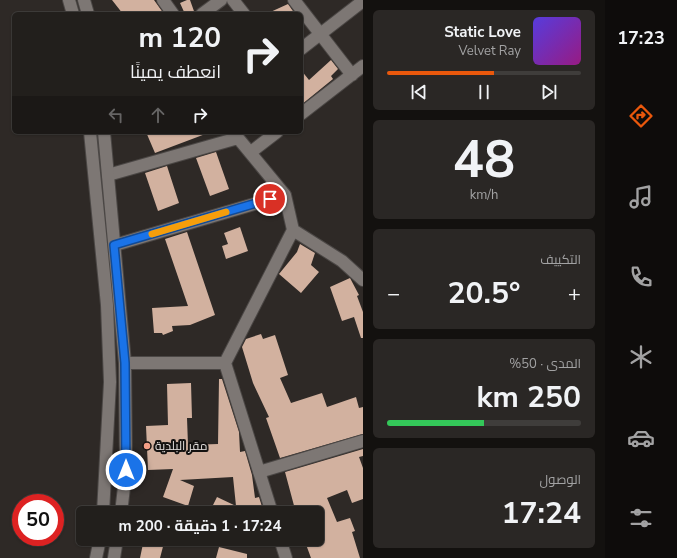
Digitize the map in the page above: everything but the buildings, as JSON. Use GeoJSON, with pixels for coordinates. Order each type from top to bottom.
{"type":"FeatureCollection","features":[{"type":"Feature","properties":{"kind":"street"},"geometry":{"type":"LineString","coordinates":[[69,0],[72,12]]}},
{"type":"Feature","properties":{"kind":"street"},"geometry":{"type":"LineString","coordinates":[[84,0],[87,12]]}},
{"type":"Feature","properties":{"kind":"street"},"geometry":{"type":"LineString","coordinates":[[163,0],[172,12]]}},
{"type":"Feature","properties":{"kind":"street"},"geometry":{"type":"LineString","coordinates":[[205,12],[221,0]]}},
{"type":"Feature","properties":{"kind":"street"},"geometry":{"type":"LineString","coordinates":[[233,0],[242,12]]}},
{"type":"Feature","properties":{"kind":"street"},"geometry":{"type":"LineString","coordinates":[[294,0],[352,75]]}},
{"type":"Feature","properties":{"kind":"street"},"geometry":{"type":"LineString","coordinates":[[303,47],[363,1]]}},
{"type":"Feature","properties":{"kind":"street"},"geometry":{"type":"LineString","coordinates":[[303,112],[363,66]]}},
{"type":"Feature","properties":{"kind":"street"},"geometry":{"type":"LineString","coordinates":[[90,134],[107,305],[110,382],[103,506]]}},
{"type":"Feature","properties":{"kind":"street"},"geometry":{"type":"LineString","coordinates":[[104,134],[125,363],[126,470],[122,506]]}},
{"type":"Feature","properties":{"kind":"street"},"geometry":{"type":"LineString","coordinates":[[251,152],[274,134]]}},
{"type":"Feature","properties":{"kind":"street"},"geometry":{"type":"LineString","coordinates":[[108,175],[236,135],[285,195],[293,230],[225,363],[270,506]]}},
{"type":"Feature","properties":{"kind":"street"},"geometry":{"type":"LineString","coordinates":[[114,245],[285,195]]}},
{"type":"Feature","properties":{"kind":"street"},"geometry":{"type":"LineString","coordinates":[[293,230],[342,261],[363,280]]}},
{"type":"Feature","properties":{"kind":"street"},"geometry":{"type":"LineString","coordinates":[[125,363],[225,363]]}},
{"type":"Feature","properties":{"kind":"street"},"geometry":{"type":"LineString","coordinates":[[259,472],[363,441]]}},
{"type":"Feature","properties":{"kind":"street"},"geometry":{"type":"LineString","coordinates":[[96,558],[99,546]]}},
{"type":"Feature","properties":{"kind":"street"},"geometry":{"type":"LineString","coordinates":[[114,558],[116,546]]}},
{"type":"Feature","properties":{"kind":"street"},"geometry":{"type":"LineString","coordinates":[[282,546],[286,558]]}},
{"type":"Feature","properties":{"kind":"slow traffic"},"geometry":{"type":"LineString","coordinates":[[152,234],[226,212]]}},
{"type":"Feature","properties":{"kind":"place","name":"مقر البلدية"},"geometry":{"type":"Point","coordinates":[147,446]}},
{"type":"Feature","properties":{"kind":"route"},"geometry":{"type":"LineString","coordinates":[[126,470],[125,363],[114,245],[270,199]]}}]}
